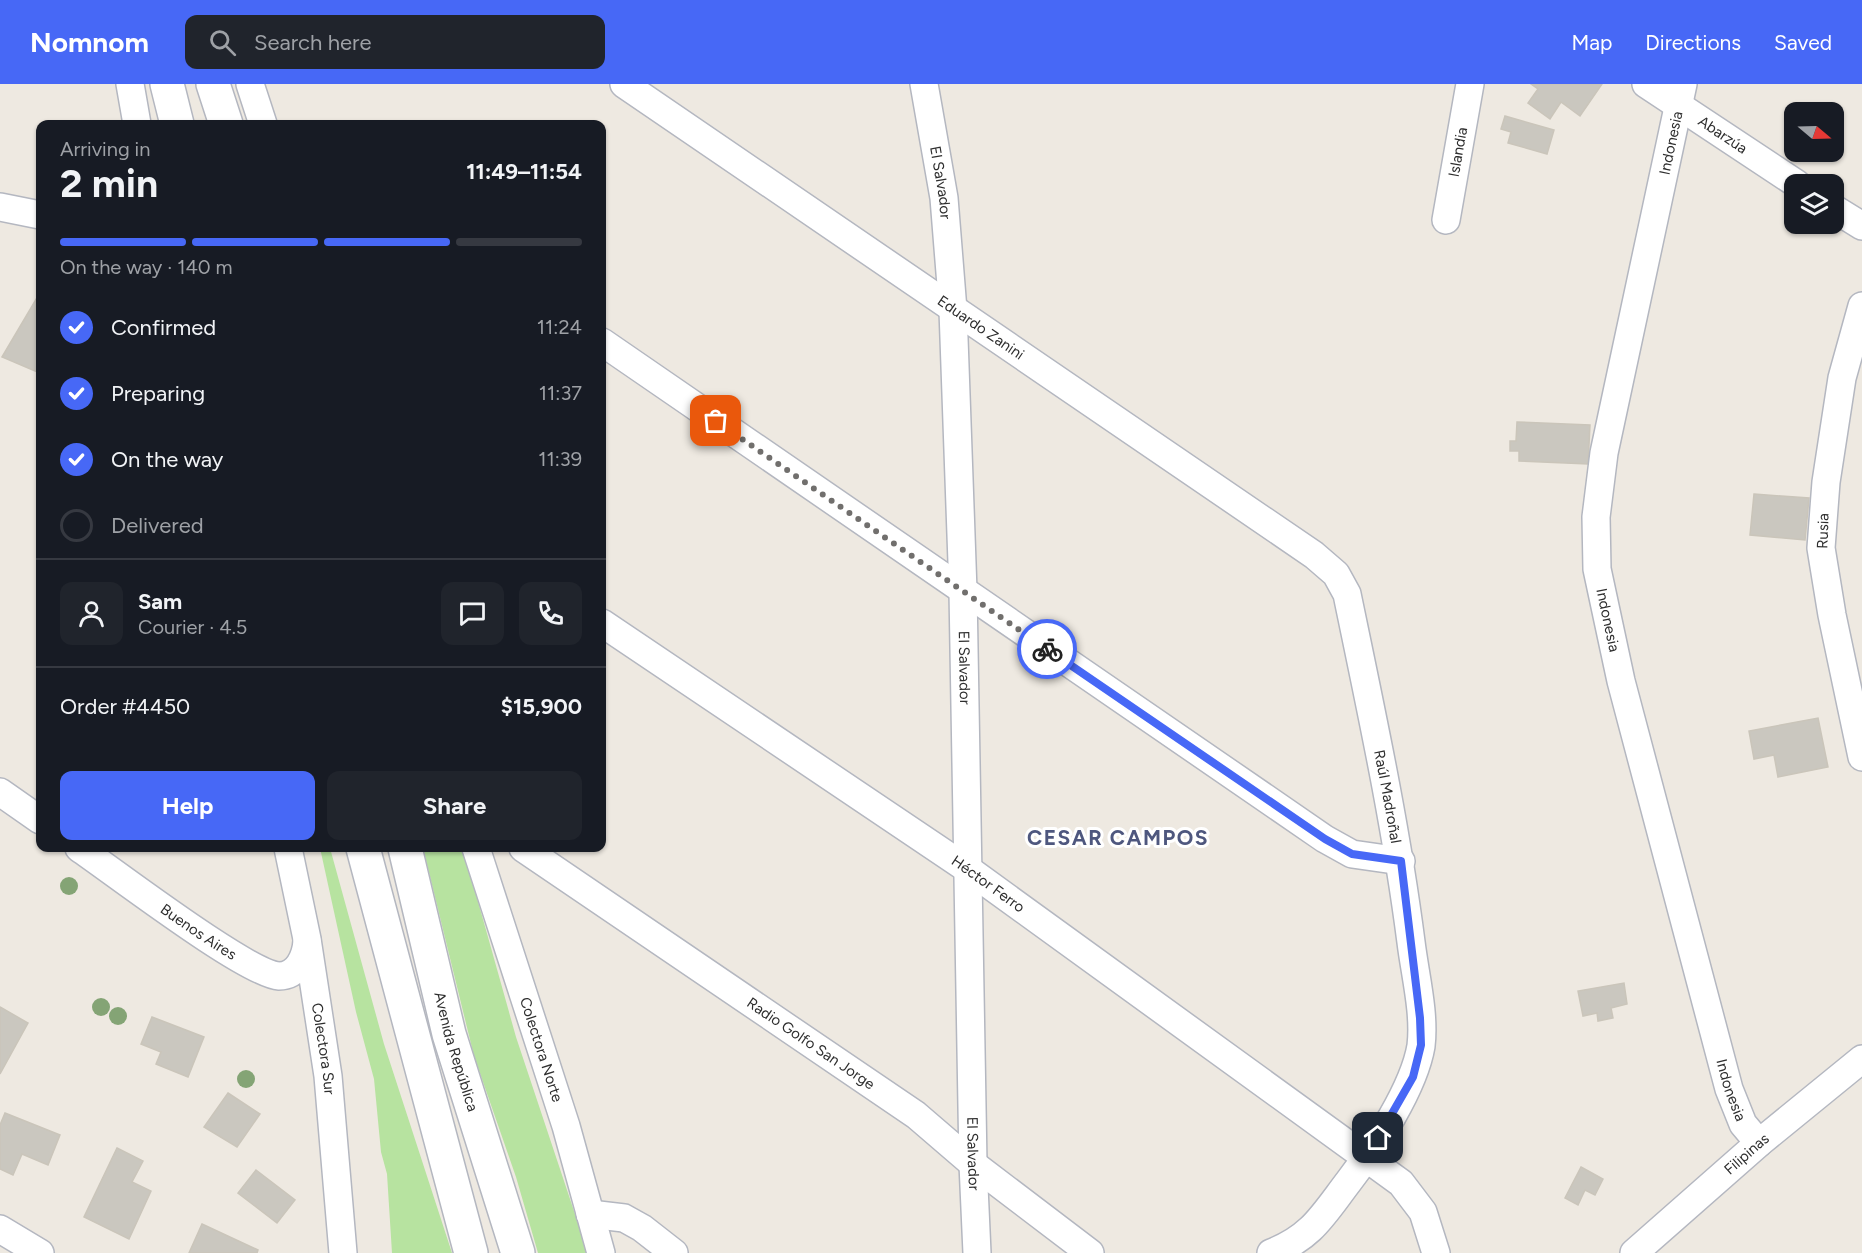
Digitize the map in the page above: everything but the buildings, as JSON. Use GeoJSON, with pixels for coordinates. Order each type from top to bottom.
{"type":"FeatureCollection","features":[{"type":"Feature","properties":{"kind":"street"},"geometry":{"type":"LineString","coordinates":[[130,84],[136,120]]}},
{"type":"Feature","properties":{"kind":"street"},"geometry":{"type":"LineString","coordinates":[[167,84],[176,120]]}},
{"type":"Feature","properties":{"kind":"street"},"geometry":{"type":"LineString","coordinates":[[213,84],[225,120]]}},
{"type":"Feature","properties":{"kind":"street"},"geometry":{"type":"LineString","coordinates":[[250,84],[261,120]]}},
{"type":"Feature","properties":{"kind":"street","name":"Eduardo Zanini"},"geometry":{"type":"LineString","coordinates":[[624,84],[1314,555],[1336,574]]}},
{"type":"Feature","properties":{"kind":"street","name":"El Salvador"},"geometry":{"type":"LineString","coordinates":[[924,84],[944,198],[953,310],[963,591],[973,1164],[977,1253]]}},
{"type":"Feature","properties":{"kind":"street","name":"Islandia"},"geometry":{"type":"LineString","coordinates":[[1446,220],[1470,84]]}},
{"type":"Feature","properties":{"kind":"street","name":"Abarzúa"},"geometry":{"type":"LineString","coordinates":[[1646,84],[1681,96],[1784,174]]}},
{"type":"Feature","properties":{"kind":"street","name":"Indonesia"},"geometry":{"type":"LineString","coordinates":[[1681,96],[1604,453],[1596,517],[1597,570],[1621,681],[1729,1089],[1743,1124],[1759,1143]]}},
{"type":"Feature","properties":{"kind":"street"},"geometry":{"type":"LineString","coordinates":[[0,207],[36,214]]}},
{"type":"Feature","properties":{"kind":"street"},"geometry":{"type":"LineString","coordinates":[[1844,215],[1862,226]]}},
{"type":"Feature","properties":{"kind":"street","name":"Rusia"},"geometry":{"type":"LineString","coordinates":[[1862,306],[1842,378],[1826,482],[1821,548],[1832,615],[1862,757]]}},
{"type":"Feature","properties":{"kind":"street"},"geometry":{"type":"LineString","coordinates":[[606,345],[1325,839],[1352,854],[1401,861]]}},
{"type":"Feature","properties":{"kind":"street","name":"Raúl Madroñal"},"geometry":{"type":"LineString","coordinates":[[1270,1253],[1290,1246],[1310,1233],[1366,1158],[1413,1077],[1421,1045],[1420,1018],[1401,861],[1347,594],[1336,574]]}},
{"type":"Feature","properties":{"kind":"street","name":"Héctor Ferro"},"geometry":{"type":"LineString","coordinates":[[606,626],[969,870],[1401,1183],[1423,1212],[1436,1253]]}},
{"type":"Feature","properties":{"kind":"street"},"geometry":{"type":"LineString","coordinates":[[3,803],[36,818]]}},
{"type":"Feature","properties":{"kind":"street","name":"Buenos Aires"},"geometry":{"type":"LineString","coordinates":[[85,852],[214,942],[260,970],[279,976],[291,972],[306,954],[307,939]]}},
{"type":"Feature","properties":{"kind":"street","name":"Colectora Sur"},"geometry":{"type":"LineString","coordinates":[[289,852],[307,939],[328,1076],[343,1253]]}},
{"type":"Feature","properties":{"kind":"street"},"geometry":{"type":"LineString","coordinates":[[364,852],[471,1253]]}},
{"type":"Feature","properties":{"kind":"street","name":"Avenida República"},"geometry":{"type":"LineString","coordinates":[[406,852],[449,1034],[518,1253]]}},
{"type":"Feature","properties":{"kind":"street","name":"Colectora Norte"},"geometry":{"type":"LineString","coordinates":[[477,852],[566,1126],[601,1253]]}},
{"type":"Feature","properties":{"kind":"street","name":"Radio Golfo San Jorge"},"geometry":{"type":"LineString","coordinates":[[529,852],[916,1115],[973,1164],[1090,1253]]}},
{"type":"Feature","properties":{"kind":"street","name":"Filipinas"},"geometry":{"type":"LineString","coordinates":[[1634,1253],[1759,1143],[1862,1059]]}},
{"type":"Feature","properties":{"kind":"street"},"geometry":{"type":"LineString","coordinates":[[590,1214],[624,1218],[642,1228],[674,1253]]}},
{"type":"Feature","properties":{"kind":"street"},"geometry":{"type":"LineString","coordinates":[[0,1229],[40,1253]]}},
{"type":"Feature","properties":{"kind":"green space"},"geometry":{"type":"Polygon","coordinates":[[[321,852],[331,852],[384,1044],[452,1253],[392,1253],[387,1174],[381,1152],[374,1079],[356,1012],[321,852]]]}},
{"type":"Feature","properties":{"kind":"green space"},"geometry":{"type":"Polygon","coordinates":[[[424,852],[464,852],[516,1037],[588,1253],[538,1253],[516,1177],[474,1056],[424,852]]]}},
{"type":"Feature","properties":{"kind":"way so far"},"geometry":{"type":"LineString","coordinates":[[716,421],[1047,649]]}},
{"type":"Feature","properties":{"kind":"district","name":"CESAR CAMPOS"},"geometry":{"type":"Point","coordinates":[1118,837]}},
{"type":"Feature","properties":{"kind":"route"},"geometry":{"type":"LineString","coordinates":[[1047,649],[1325,839],[1352,854],[1401,861],[1420,1018],[1421,1045],[1413,1077],[1378,1138]]}}]}
